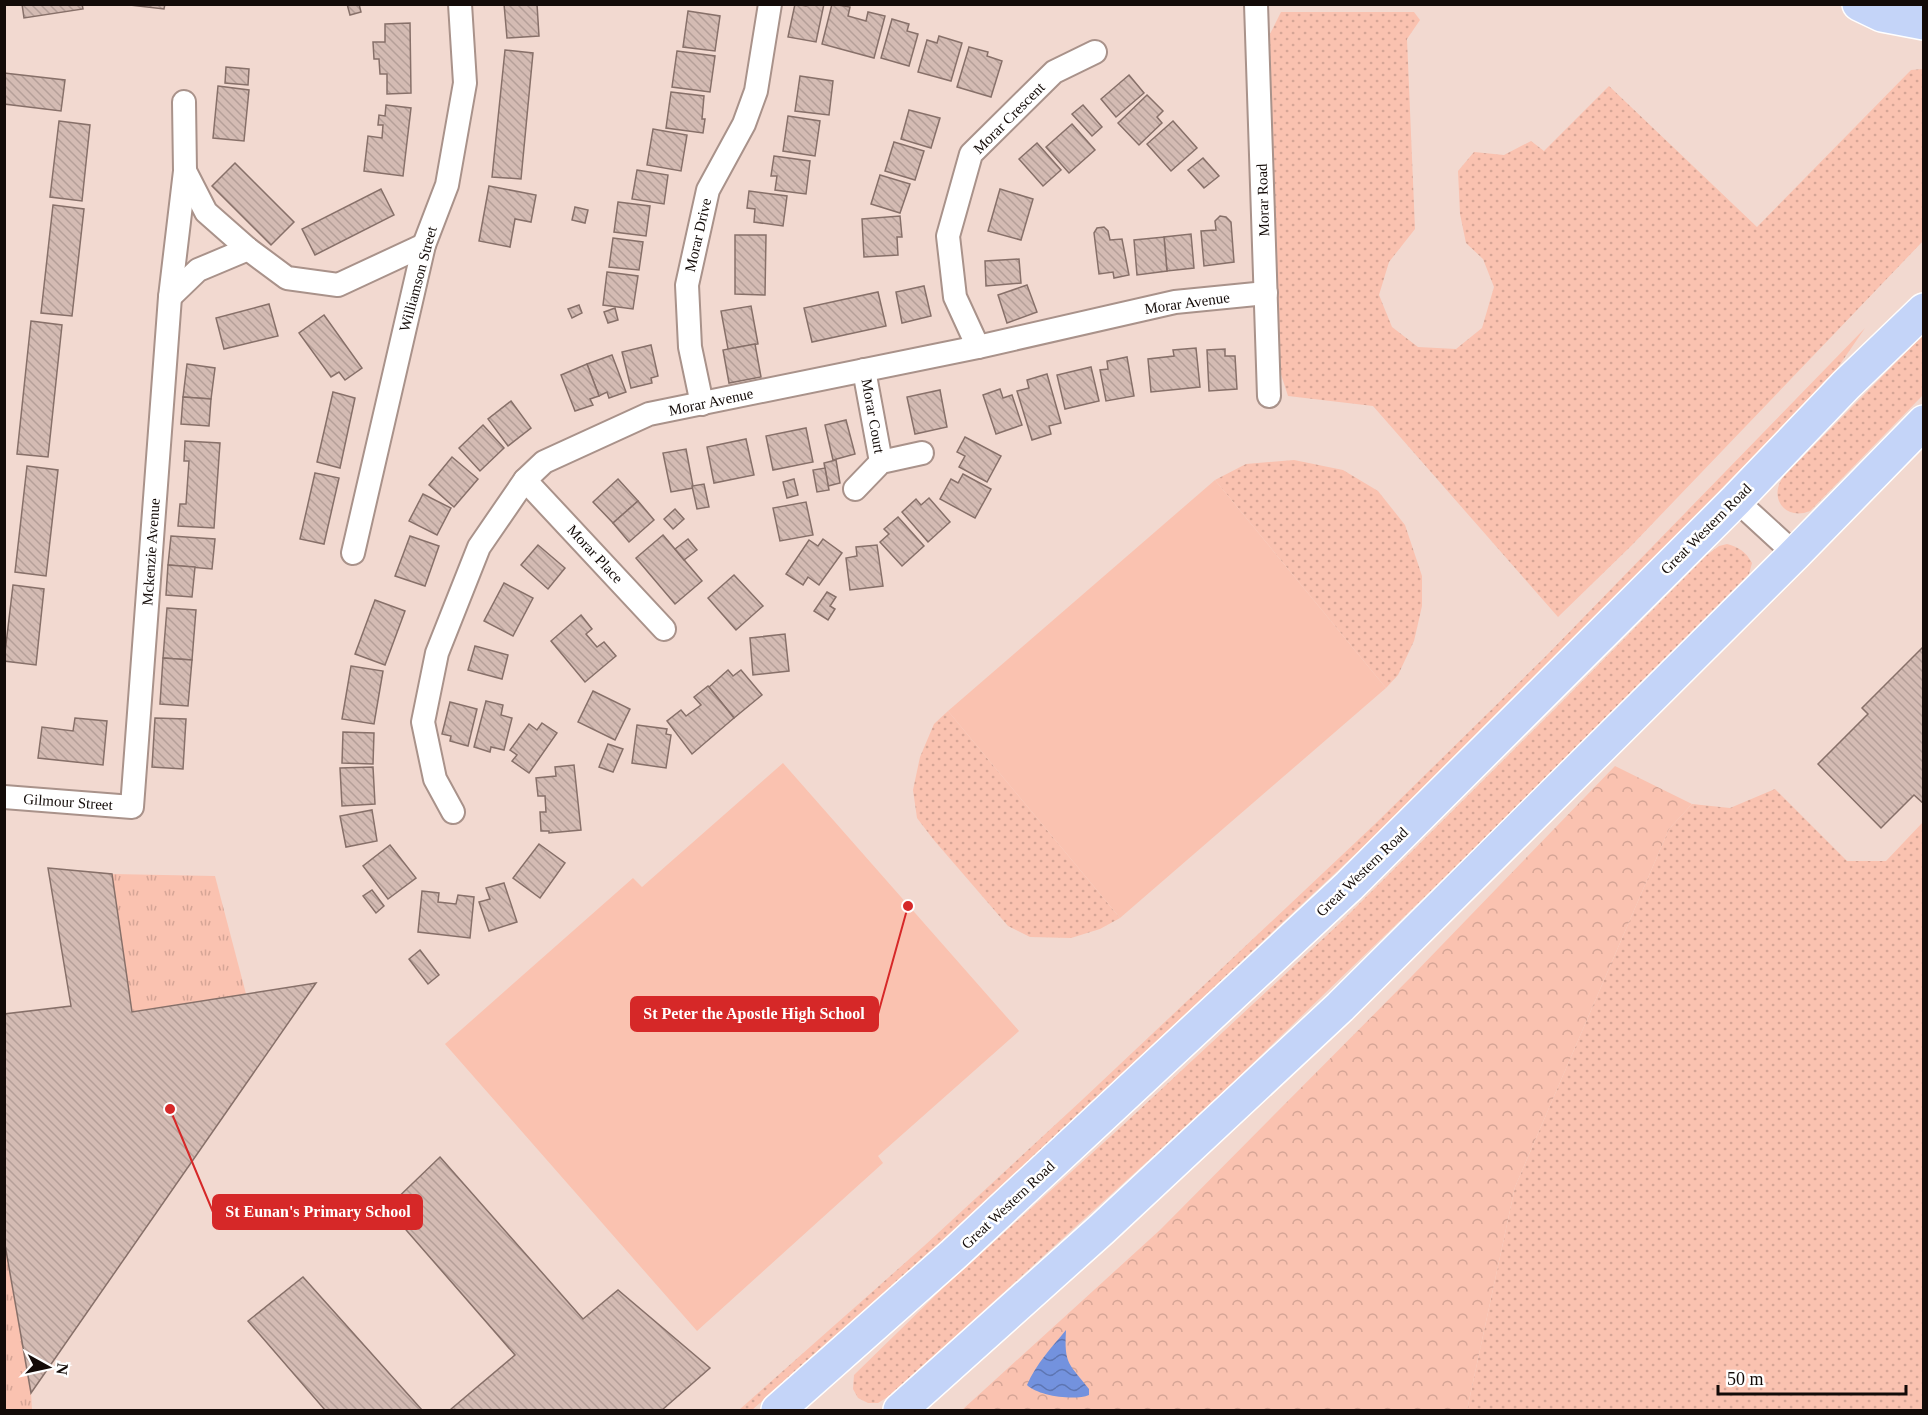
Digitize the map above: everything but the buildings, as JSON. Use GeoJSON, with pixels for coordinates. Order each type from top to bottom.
{"type":"FeatureCollection","features":[{"type":"Feature","properties":{"kind":"main road"},"geometry":{"type":"LineString","coordinates":[[1859,4],[1882,15],[1923,24]]}},
{"type":"Feature","properties":{"kind":"main road","name":"Great Western Road"},"geometry":{"type":"LineString","coordinates":[[779,1410],[954,1254],[1349,886],[1923,310]]}},
{"type":"Feature","properties":{"kind":"main road"},"geometry":{"type":"LineString","coordinates":[[900,1410],[1110,1222],[1340,1007],[1796,554],[1923,422]]}},
{"type":"Feature","properties":{"kind":"street","name":"Williamson Street"},"geometry":{"type":"LineString","coordinates":[[353,553],[424,245],[447,185],[465,82],[460,4]]}},
{"type":"Feature","properties":{"kind":"street","name":"Morar Drive"},"geometry":{"type":"LineString","coordinates":[[702,404],[690,347],[687,285],[708,190],[744,124],[756,91],[770,4]]}},
{"type":"Feature","properties":{"kind":"street","name":"Morar Road"},"geometry":{"type":"LineString","coordinates":[[1256,4],[1269,396]]}},
{"type":"Feature","properties":{"kind":"street","name":"Morar Crescent"},"geometry":{"type":"LineString","coordinates":[[978,347],[955,297],[948,236],[971,154],[1054,72],[1095,52]]}},
{"type":"Feature","properties":{"kind":"street","name":"Mckenzie Avenue"},"geometry":{"type":"LineString","coordinates":[[132,807],[170,297],[185,171],[184,102]]}},
{"type":"Feature","properties":{"kind":"street","name":"Mckenzie Avenue"},"geometry":{"type":"LineString","coordinates":[[185,171],[206,212],[248,249],[287,278],[338,285],[424,245]]}},
{"type":"Feature","properties":{"kind":"street"},"geometry":{"type":"LineString","coordinates":[[170,297],[198,270],[248,249]]}},
{"type":"Feature","properties":{"kind":"street","name":"Morar Avenue"},"geometry":{"type":"LineString","coordinates":[[453,812],[435,779],[423,722],[437,653],[479,547],[525,480],[544,462],[650,414],[978,347],[1175,302],[1266,293]]}},
{"type":"Feature","properties":{"kind":"street","name":"Morar Court"},"geometry":{"type":"LineString","coordinates":[[864,370],[881,462]]}},
{"type":"Feature","properties":{"kind":"street","name":"Morar Court"},"geometry":{"type":"LineString","coordinates":[[855,489],[881,462],[922,453]]}},
{"type":"Feature","properties":{"kind":"street","name":"Morar Place"},"geometry":{"type":"LineString","coordinates":[[525,480],[664,629]]}},
{"type":"Feature","properties":{"kind":"street"},"geometry":{"type":"LineString","coordinates":[[1736,500],[1796,554]]}},
{"type":"Feature","properties":{"kind":"street","name":"Gilmour Street"},"geometry":{"type":"LineString","coordinates":[[4,797],[132,807]]}},
{"type":"Feature","properties":{"kind":"green space"},"geometry":{"type":"Polygon","coordinates":[[[1281,12],[1414,12],[1420,20],[1407,39],[1415,229],[1389,262],[1379,295],[1392,327],[1418,347],[1456,349],[1482,328],[1494,287],[1483,259],[1466,243],[1460,214],[1458,171],[1474,152],[1504,155],[1531,141],[1544,151],[1609,86],[1757,227],[1911,70],[1923,69],[1923,241],[1632,545],[1558,617],[1373,406],[1288,396],[1278,365],[1269,36],[1281,12]]]}},
{"type":"Feature","properties":{"kind":"green space"},"geometry":{"type":"Polygon","coordinates":[[[1865,328],[1832,376],[1553,660],[1382,829],[932,1252],[752,1410],[739,1410],[924,1246],[1375,824],[1546,656],[1865,328]]]}},
{"type":"Feature","properties":{"kind":"green space"},"geometry":{"type":"Polygon","coordinates":[[[1923,335],[1923,395],[1810,511],[1794,513],[1782,506],[1778,493],[1783,477],[1923,335]]]}},
{"type":"Feature","properties":{"kind":"green space"},"geometry":{"type":"Polygon","coordinates":[[[1294,460],[1343,470],[1378,491],[1405,525],[1422,576],[1422,606],[1414,641],[1398,675],[1386,688],[1215,480],[1246,464],[1294,460]]]}},
{"type":"Feature","properties":{"kind":"green space"},"geometry":{"type":"Polygon","coordinates":[[[1215,480],[1386,688],[1120,918],[948,711],[1215,480]]]}},
{"type":"Feature","properties":{"kind":"green space"},"geometry":{"type":"Polygon","coordinates":[[[1727,544],[1745,553],[1752,563],[1749,574],[1512,812],[1220,1095],[891,1395],[878,1403],[868,1403],[858,1398],[853,1389],[854,1375],[943,1288],[1123,1125],[1340,923],[1707,555],[1719,546],[1727,544]]]}},
{"type":"Feature","properties":{"kind":"green space"},"geometry":{"type":"Polygon","coordinates":[[[948,711],[1120,918],[1100,929],[1071,938],[1030,937],[1008,926],[933,839],[917,818],[913,790],[920,757],[934,724],[948,711]]]}},
{"type":"Feature","properties":{"kind":"green space"},"geometry":{"type":"Polygon","coordinates":[[[783,763],[1019,1031],[878,1156],[883,1163],[697,1331],[445,1044],[633,878],[642,887],[783,763]]]}},
{"type":"Feature","properties":{"kind":"green space"},"geometry":{"type":"Polygon","coordinates":[[[1615,766],[1692,804],[1669,829],[1515,1187],[1467,1410],[962,1410],[1160,1230],[1411,977],[1615,766]]]}},
{"type":"Feature","properties":{"kind":"green space"},"geometry":{"type":"Polygon","coordinates":[[[1775,789],[1847,861],[1886,861],[1923,822],[1923,1410],[1467,1410],[1515,1187],[1669,829],[1692,804],[1730,808],[1775,789]]]}},
{"type":"Feature","properties":{"kind":"green space"},"geometry":{"type":"Polygon","coordinates":[[[112,874],[215,876],[246,994],[132,1012],[112,874]]]}},
{"type":"Feature","properties":{"kind":"green space"},"geometry":{"type":"Polygon","coordinates":[[[4,1239],[31,1393],[32,1410],[5,1410],[4,1239]]]}},
{"type":"Feature","properties":{"kind":"water"},"geometry":{"type":"Polygon","coordinates":[[[1066,1330],[1066,1350],[1069,1363],[1089,1389],[1089,1395],[1083,1397],[1057,1396],[1039,1392],[1027,1385],[1040,1363],[1066,1330]]]}},
{"type":"Feature","properties":{"kind":"place","name":"St Peter the Apostle High School"},"geometry":{"type":"Point","coordinates":[908,906]}},
{"type":"Feature","properties":{"kind":"place","name":"St Eunan's Primary School"},"geometry":{"type":"Point","coordinates":[170,1109]}}]}
